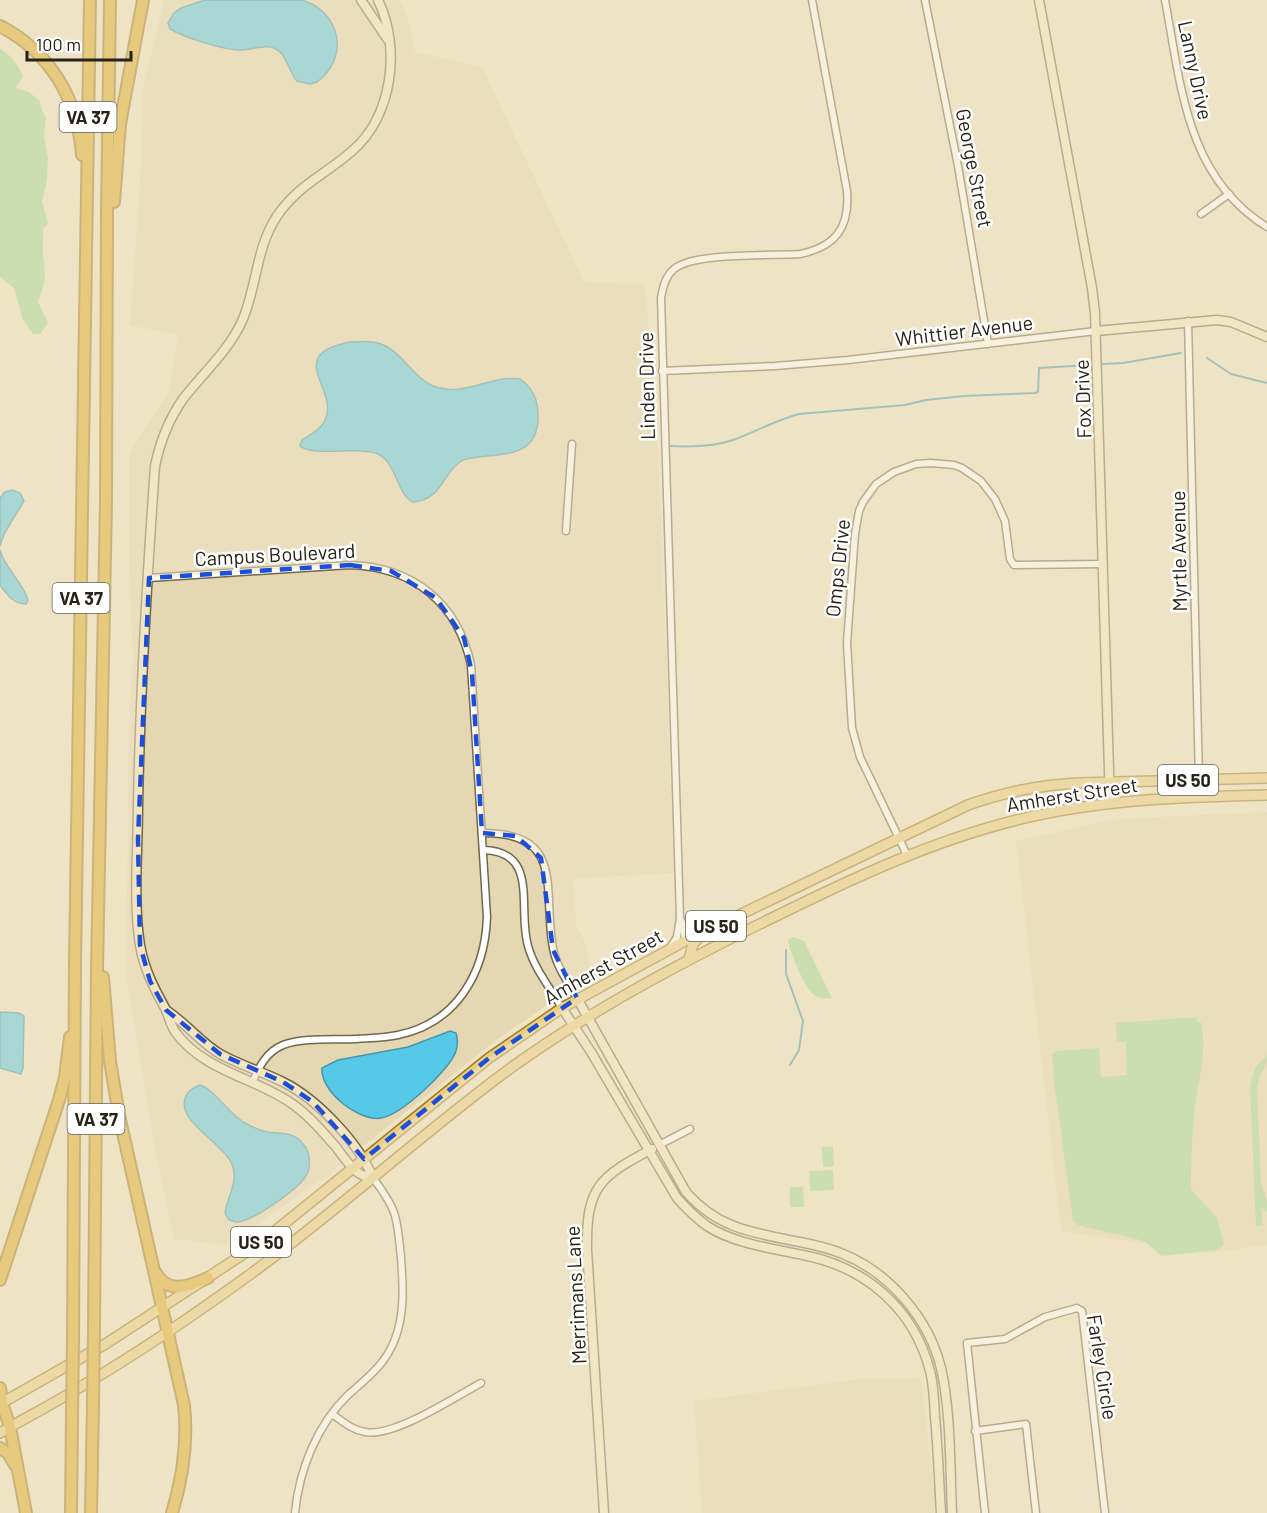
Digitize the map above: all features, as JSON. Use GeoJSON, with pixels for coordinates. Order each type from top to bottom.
{"type":"FeatureCollection","features":[{"type":"Feature","properties":{"kind":"highway","name":"VA 37"},"geometry":{"type":"LineString","coordinates":[[71,1513],[75,962],[90,0]]}},
{"type":"Feature","properties":{"kind":"highway","name":"VA 37"},"geometry":{"type":"LineString","coordinates":[[91,1513],[110,0]]}},
{"type":"Feature","properties":{"kind":"highway"},"geometry":{"type":"LineString","coordinates":[[108,280],[120,124],[144,0]]}},
{"type":"Feature","properties":{"kind":"highway"},"geometry":{"type":"LineString","coordinates":[[0,26],[22,39],[36,51],[51,68],[70,101],[80,135],[86,233]]}},
{"type":"Feature","properties":{"kind":"highway"},"geometry":{"type":"LineString","coordinates":[[100,911],[102,968],[113,1083],[180,1384],[187,1429],[182,1473],[172,1513]]}},
{"type":"Feature","properties":{"kind":"highway"},"geometry":{"type":"LineString","coordinates":[[0,1280],[37,1170],[64,1077],[71,1026],[75,962]]}},
{"type":"Feature","properties":{"kind":"highway"},"geometry":{"type":"LineString","coordinates":[[153,1268],[160,1281],[169,1286],[188,1286],[208,1278]]}},
{"type":"Feature","properties":{"kind":"highway"},"geometry":{"type":"LineString","coordinates":[[0,1388],[5,1430],[20,1475],[26,1513]]}},
{"type":"Feature","properties":{"kind":"highway"},"geometry":{"type":"LineString","coordinates":[[0,1448],[12,1458],[20,1475]]}},
{"type":"Feature","properties":{"kind":"main road"},"geometry":{"type":"LineString","coordinates":[[361,0],[388,40]]}},
{"type":"Feature","properties":{"kind":"main road"},"geometry":{"type":"LineString","coordinates":[[373,1178],[353,1168],[308,1117],[285,1099],[225,1071],[198,1054],[177,1035],[145,966],[138,920],[140,729],[155,466],[165,431],[183,400],[219,358],[239,326],[251,293],[261,249],[277,217],[300,189],[356,148],[375,122],[384,104],[390,76],[388,40],[386,18],[378,0]]}},
{"type":"Feature","properties":{"kind":"main road","name":"Fox Drive"},"geometry":{"type":"LineString","coordinates":[[1038,0],[1092,288],[1096,331],[1110,803]]}},
{"type":"Feature","properties":{"kind":"main road","name":"Whittier Avenue"},"geometry":{"type":"LineString","coordinates":[[1096,331],[1188,321],[1226,321],[1267,337]]}},
{"type":"Feature","properties":{"kind":"main road","name":"Amherst Street"},"geometry":{"type":"LineString","coordinates":[[163,1308],[258,1244],[489,1058],[577,998],[705,931],[968,806],[1011,792],[1053,784],[1267,778]]}},
{"type":"Feature","properties":{"kind":"main road"},"geometry":{"type":"LineString","coordinates":[[1163,799],[1198,790],[1199,780]]}},
{"type":"Feature","properties":{"kind":"main road","name":"Amherst Street"},"geometry":{"type":"LineString","coordinates":[[168,1331],[273,1257],[484,1089],[574,1025],[657,976],[793,907],[907,855],[1020,819],[1110,803],[1267,795]]}},
{"type":"Feature","properties":{"kind":"main road"},"geometry":{"type":"LineString","coordinates":[[689,959],[693,944],[705,931]]}},
{"type":"Feature","properties":{"kind":"main road"},"geometry":{"type":"LineString","coordinates":[[657,976],[682,954],[685,941]]}},
{"type":"Feature","properties":{"kind":"main road"},"geometry":{"type":"LineString","coordinates":[[577,998],[686,1192],[698,1206],[733,1227],[822,1246],[845,1254],[876,1273],[916,1313],[936,1349],[941,1370],[946,1406],[952,1513]]}},
{"type":"Feature","properties":{"kind":"main road"},"geometry":{"type":"LineString","coordinates":[[562,1008],[677,1198],[708,1227],[757,1246],[821,1258],[844,1267],[878,1287],[898,1307],[913,1327],[931,1374],[941,1513]]}},
{"type":"Feature","properties":{"kind":"main road"},"geometry":{"type":"LineString","coordinates":[[166,1011],[220,1054],[283,1082],[314,1102],[364,1159],[373,1178]]}},
{"type":"Feature","properties":{"kind":"main road","name":"Merrimans Lane"},"geometry":{"type":"LineString","coordinates":[[604,1513],[587,1250],[587,1217],[594,1194],[607,1176],[626,1162],[659,1145]]}},
{"type":"Feature","properties":{"kind":"main road","name":"US 50"},"geometry":{"type":"LineString","coordinates":[[1,1403],[107,1343],[163,1308]]}},
{"type":"Feature","properties":{"kind":"main road","name":"US 50"},"geometry":{"type":"LineString","coordinates":[[5,1430],[89,1382],[168,1331]]}},
{"type":"Feature","properties":{"kind":"street","name":"Linden Drive"},"geometry":{"type":"LineString","coordinates":[[670,949],[677,937],[680,918],[661,298],[666,280],[681,264],[696,260],[781,256],[811,252],[829,244],[845,221],[847,191],[812,0]]}},
{"type":"Feature","properties":{"kind":"street","name":"George Street"},"geometry":{"type":"LineString","coordinates":[[926,0],[958,166],[988,344]]}},
{"type":"Feature","properties":{"kind":"street","name":"Lanny Drive"},"geometry":{"type":"LineString","coordinates":[[1165,0],[1184,105],[1191,129],[1206,162],[1229,194],[1251,216],[1267,227]]}},
{"type":"Feature","properties":{"kind":"street"},"geometry":{"type":"LineString","coordinates":[[1201,214],[1229,194]]}},
{"type":"Feature","properties":{"kind":"street","name":"Myrtle Avenue"},"geometry":{"type":"LineString","coordinates":[[1188,321],[1199,780]]}},
{"type":"Feature","properties":{"kind":"street","name":"Whittier Avenue"},"geometry":{"type":"LineString","coordinates":[[662,371],[838,361],[1096,331]]}},
{"type":"Feature","properties":{"kind":"street"},"geometry":{"type":"LineString","coordinates":[[566,531],[572,444]]}},
{"type":"Feature","properties":{"kind":"street","name":"Omps Drive"},"geometry":{"type":"LineString","coordinates":[[907,855],[860,757],[852,728],[848,622],[859,511],[863,502],[876,484],[894,472],[916,464],[954,465],[981,481],[996,499],[1005,521],[1014,565],[1103,564]]}},
{"type":"Feature","properties":{"kind":"street","name":"Campus Boulevard"},"geometry":{"type":"LineString","coordinates":[[149,578],[360,566],[391,571],[424,588],[452,617],[464,638],[470,656],[474,686],[487,917],[485,942],[477,971],[458,1001],[427,1024],[398,1035],[284,1044],[267,1056],[252,1083]]}},
{"type":"Feature","properties":{"kind":"street"},"geometry":{"type":"LineString","coordinates":[[482,833],[504,833],[516,836],[530,844],[541,858],[547,877],[553,950],[559,967],[577,998]]}},
{"type":"Feature","properties":{"kind":"street"},"geometry":{"type":"LineString","coordinates":[[483,850],[496,850],[507,854],[520,868],[524,924],[529,949],[538,969],[562,1008]]}},
{"type":"Feature","properties":{"kind":"street","name":"Linden Drive"},"geometry":{"type":"LineString","coordinates":[[680,918],[685,941]]}},
{"type":"Feature","properties":{"kind":"street","name":"Merrimans Lane"},"geometry":{"type":"LineString","coordinates":[[659,1145],[690,1129]]}},
{"type":"Feature","properties":{"kind":"street"},"geometry":{"type":"LineString","coordinates":[[295,1513],[299,1485],[320,1431],[332,1413],[383,1360],[395,1339],[402,1313],[402,1269],[397,1217],[391,1203],[373,1178]]}},
{"type":"Feature","properties":{"kind":"street","name":"Farley Circle"},"geometry":{"type":"LineString","coordinates":[[975,1431],[967,1343],[1005,1340],[1045,1317],[1077,1308],[1082,1311],[1104,1513]]}},
{"type":"Feature","properties":{"kind":"street"},"geometry":{"type":"LineString","coordinates":[[332,1413],[362,1432],[383,1432],[398,1427],[481,1383]]}},
{"type":"Feature","properties":{"kind":"street"},"geometry":{"type":"LineString","coordinates":[[985,1513],[975,1431],[1026,1424],[1036,1513]]}},
{"type":"Feature","properties":{"kind":"highlighted area"},"geometry":{"type":"Polygon","coordinates":[[[350,565],[391,571],[436,598],[464,638],[472,673],[482,833],[516,836],[541,858],[553,950],[577,998],[489,1058],[364,1159],[313,1102],[283,1082],[220,1054],[166,1010],[150,981],[140,945],[138,839],[149,578],[350,565]]]}},
{"type":"Feature","properties":{"kind":"shaded area"},"geometry":{"type":"Polygon","coordinates":[[[164,0],[400,0],[410,25],[415,52],[482,67],[584,282],[645,284],[658,443],[674,873],[573,879],[576,922],[587,945],[591,979],[496,1040],[317,1183],[226,1245],[174,1239],[158,1165],[126,975],[129,725],[133,656],[129,572],[129,456],[169,392],[178,335],[130,325],[140,184],[143,87],[164,0]]]}},
{"type":"Feature","properties":{"kind":"shaded area"},"geometry":{"type":"Polygon","coordinates":[[[1267,812],[1267,1245],[1211,1253],[1061,1231],[1016,841],[1116,819],[1267,812]]]}},
{"type":"Feature","properties":{"kind":"shaded area"},"geometry":{"type":"Polygon","coordinates":[[[921,1378],[937,1513],[702,1513],[694,1401],[859,1379],[921,1378]]]}},
{"type":"Feature","properties":{"kind":"green space"},"geometry":{"type":"Polygon","coordinates":[[[0,49],[14,61],[23,77],[15,88],[29,92],[40,101],[46,118],[44,137],[48,157],[47,180],[42,202],[48,223],[43,229],[45,278],[38,302],[48,323],[40,334],[33,334],[23,320],[14,288],[0,277],[0,49]]]}},
{"type":"Feature","properties":{"kind":"green space"},"geometry":{"type":"Polygon","coordinates":[[[793,937],[804,941],[832,998],[817,997],[806,984],[789,946],[788,940],[793,937]]]}},
{"type":"Feature","properties":{"kind":"green space"},"geometry":{"type":"Polygon","coordinates":[[[1197,1017],[1197,1022],[1201,1022],[1203,1032],[1203,1051],[1194,1122],[1191,1189],[1217,1218],[1224,1245],[1218,1250],[1162,1256],[1145,1242],[1080,1226],[1073,1221],[1052,1055],[1057,1051],[1099,1048],[1101,1077],[1127,1075],[1126,1042],[1117,1042],[1116,1023],[1197,1017]]]}},
{"type":"Feature","properties":{"kind":"green space"},"geometry":{"type":"Polygon","coordinates":[[[1267,1055],[1257,1087],[1261,1183],[1267,1201],[1267,1213],[1261,1207],[1263,1226],[1256,1226],[1250,1085],[1256,1066],[1267,1055]]]}},
{"type":"Feature","properties":{"kind":"green space"},"geometry":{"type":"Polygon","coordinates":[[[833,1146],[834,1166],[823,1167],[822,1147],[833,1146]]]}},
{"type":"Feature","properties":{"kind":"green space"},"geometry":{"type":"Polygon","coordinates":[[[833,1170],[834,1190],[810,1191],[809,1171],[833,1170]]]}},
{"type":"Feature","properties":{"kind":"green space"},"geometry":{"type":"Polygon","coordinates":[[[790,1187],[803,1187],[804,1207],[790,1207],[790,1187]]]}},
{"type":"Feature","properties":{"kind":"water"},"geometry":{"type":"Polygon","coordinates":[[[205,0],[302,0],[315,6],[333,25],[337,49],[334,61],[317,82],[310,84],[297,81],[281,53],[272,47],[241,50],[225,48],[195,40],[170,29],[168,23],[174,13],[181,8],[205,0]]]}},
{"type":"Feature","properties":{"kind":"water"},"geometry":{"type":"Polygon","coordinates":[[[350,342],[371,342],[386,346],[426,382],[444,389],[466,388],[498,380],[520,379],[534,394],[537,404],[537,428],[534,438],[521,450],[461,461],[436,491],[423,500],[413,502],[403,493],[389,464],[378,454],[360,451],[315,451],[300,446],[302,440],[316,431],[326,418],[325,395],[316,364],[320,355],[330,348],[350,342]]]}},
{"type":"Feature","properties":{"kind":"water"},"geometry":{"type":"Polygon","coordinates":[[[12,490],[20,493],[24,501],[4,534],[0,546],[0,498],[5,492],[12,490]]]}},
{"type":"Feature","properties":{"kind":"water"},"geometry":{"type":"Polygon","coordinates":[[[0,550],[2,557],[26,593],[28,600],[26,604],[14,600],[0,585],[0,550]]]}},
{"type":"Feature","properties":{"kind":"water"},"geometry":{"type":"Polygon","coordinates":[[[0,1012],[19,1013],[24,1016],[21,1074],[0,1068],[0,1012]]]}},
{"type":"Feature","properties":{"kind":"water"},"geometry":{"type":"Polygon","coordinates":[[[450,1031],[456,1033],[457,1044],[456,1051],[445,1069],[424,1090],[390,1115],[372,1118],[353,1110],[334,1095],[323,1077],[322,1068],[338,1060],[408,1047],[450,1031]]]}},
{"type":"Feature","properties":{"kind":"water"},"geometry":{"type":"Polygon","coordinates":[[[200,1085],[245,1123],[267,1132],[292,1135],[307,1151],[308,1172],[297,1186],[277,1202],[245,1220],[231,1221],[225,1213],[233,1185],[233,1167],[221,1149],[194,1124],[184,1106],[189,1092],[200,1085]]]}},
{"type":"Feature","properties":{"kind":"waterway"},"geometry":{"type":"LineString","coordinates":[[1103,364],[1123,363],[1181,353]]}},
{"type":"Feature","properties":{"kind":"waterway"},"geometry":{"type":"LineString","coordinates":[[1207,358],[1231,374],[1267,383]]}},
{"type":"Feature","properties":{"kind":"waterway"},"geometry":{"type":"LineString","coordinates":[[671,446],[718,444],[799,414],[905,405],[964,396],[1035,393],[1038,392],[1039,368],[1089,365]]}},
{"type":"Feature","properties":{"kind":"waterway"},"geometry":{"type":"LineString","coordinates":[[786,950],[786,974],[803,1021],[799,1050],[790,1065]]}}]}
